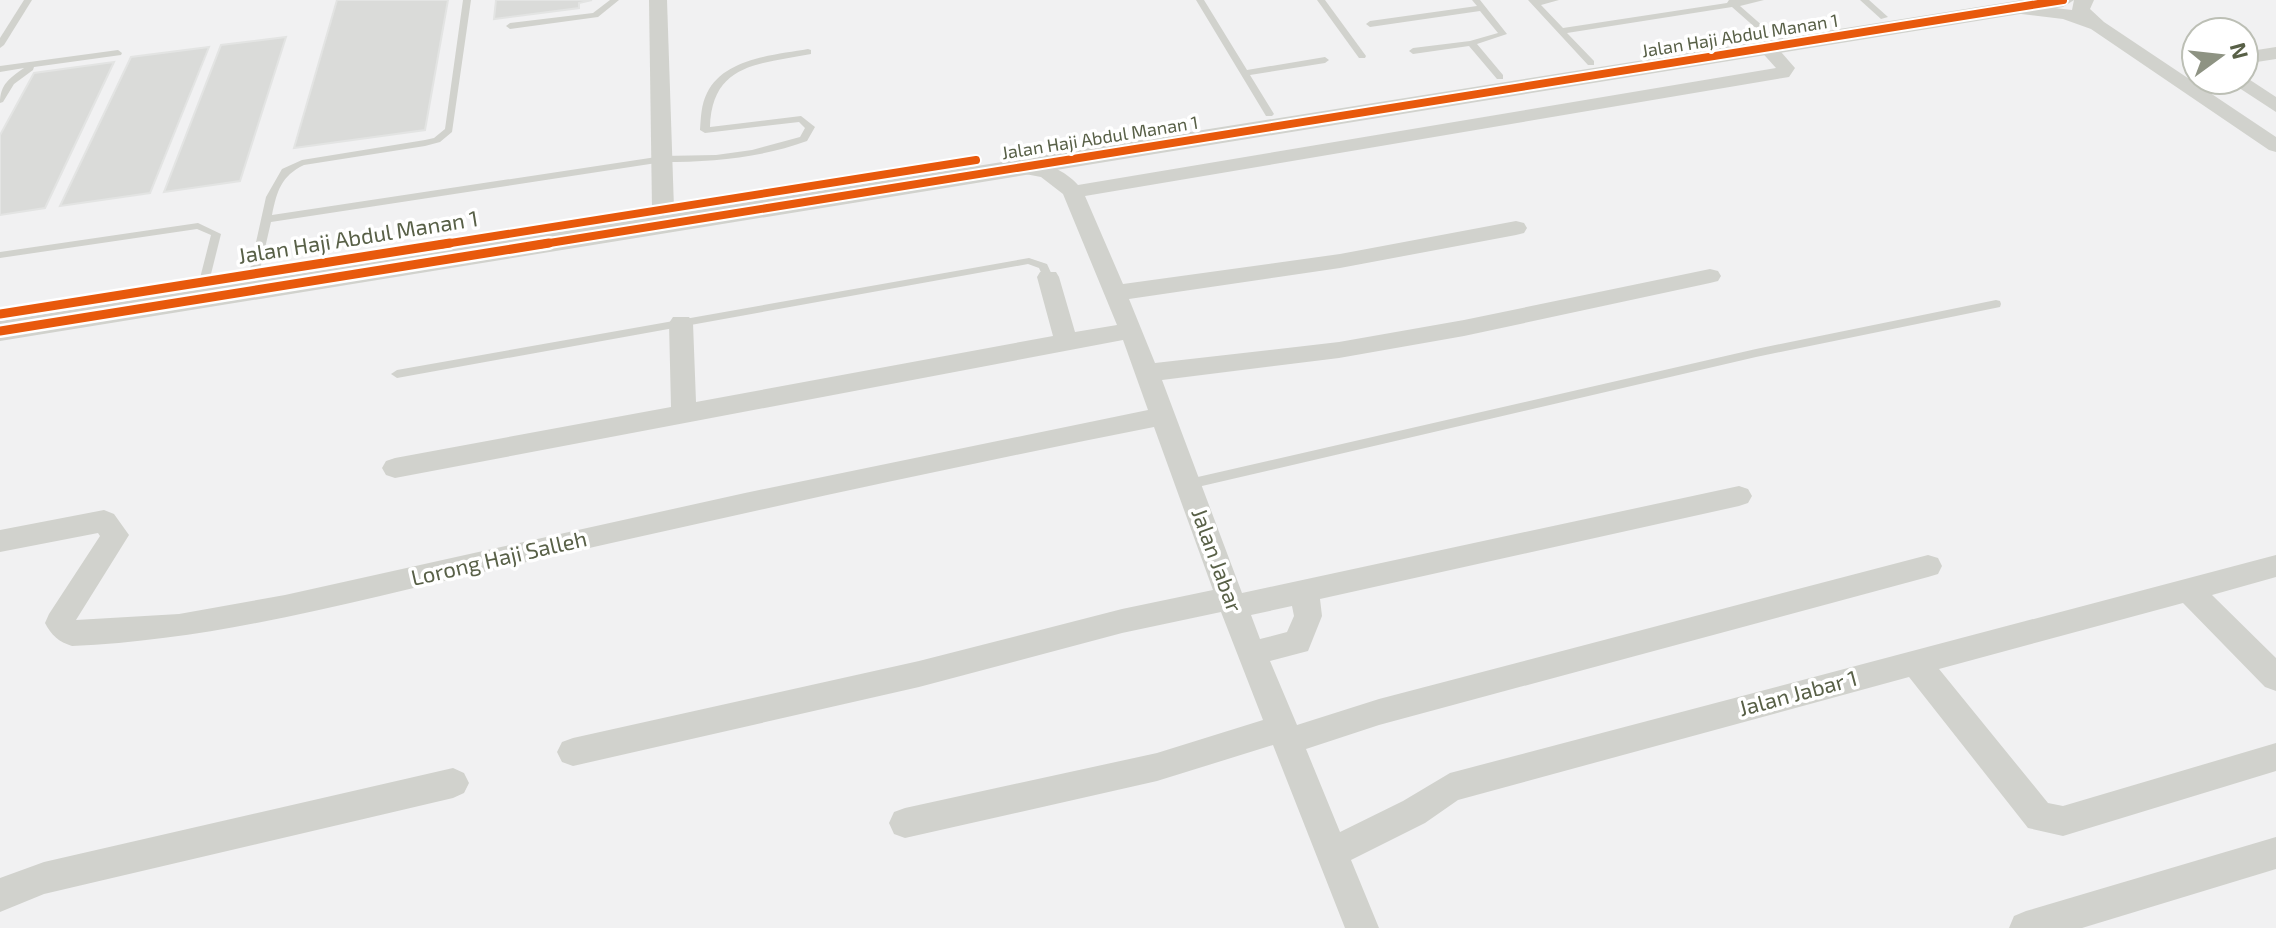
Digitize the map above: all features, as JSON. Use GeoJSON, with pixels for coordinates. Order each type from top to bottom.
{"type":"FeatureCollection","features":[{"type":"Feature","properties":{"kind":"street"},"geometry":{"type":"LineString","coordinates":[[658,0],[663,209]]}},
{"type":"Feature","properties":{"kind":"street","name":"Jalan Haji Abdul Manan 1"},"geometry":{"type":"LineString","coordinates":[[1,320],[204,282],[1591,63],[1773,49],[1884,17],[1988,0]]}},
{"type":"Feature","properties":{"kind":"street","name":"Jalan Haji Abdul Manan 1"},"geometry":{"type":"LineString","coordinates":[[1,320],[89,316],[1773,49],[2063,0]]}},
{"type":"Feature","properties":{"kind":"street"},"geometry":{"type":"LineString","coordinates":[[2085,0],[2081,3],[2081,10],[2098,26]]}},
{"type":"Feature","properties":{"kind":"street"},"geometry":{"type":"LineString","coordinates":[[2013,8],[2066,14],[2098,26],[2263,115]]}},
{"type":"Feature","properties":{"kind":"street"},"geometry":{"type":"LineString","coordinates":[[1073,192],[1782,73],[1786,68],[1773,49]]}},
{"type":"Feature","properties":{"kind":"street"},"geometry":{"type":"LineString","coordinates":[[2249,96],[2263,115],[2276,146]]}},
{"type":"Feature","properties":{"kind":"street"},"geometry":{"type":"LineString","coordinates":[[1073,192],[1073,169],[1098,154]]}},
{"type":"Feature","properties":{"kind":"street"},"geometry":{"type":"LineString","coordinates":[[1017,167],[1052,172],[1073,192]]}},
{"type":"Feature","properties":{"kind":"street","name":"Jalan Jabar"},"geometry":{"type":"LineString","coordinates":[[1073,192],[1148,373],[1232,602],[1362,928]]}},
{"type":"Feature","properties":{"kind":"street"},"geometry":{"type":"LineString","coordinates":[[1116,293],[1340,261],[1516,228]]}},
{"type":"Feature","properties":{"kind":"street"},"geometry":{"type":"LineString","coordinates":[[1148,373],[1339,350],[1464,328],[1710,276]]}},
{"type":"Feature","properties":{"kind":"street"},"geometry":{"type":"LineString","coordinates":[[1048,277],[1066,342]]}},
{"type":"Feature","properties":{"kind":"street"},"geometry":{"type":"LineString","coordinates":[[0,354],[38,333],[89,316]]}},
{"type":"Feature","properties":{"kind":"street"},"geometry":{"type":"LineString","coordinates":[[681,323],[684,414]]}},
{"type":"Feature","properties":{"kind":"street"},"geometry":{"type":"LineString","coordinates":[[395,468],[1131,330]]}},
{"type":"Feature","properties":{"kind":"street","name":"Lorong Haji Salleh"},"geometry":{"type":"LineString","coordinates":[[0,541],[104,521],[115,535],[59,623],[72,634],[123,633],[336,597],[937,460],[1163,416]]}},
{"type":"Feature","properties":{"kind":"street"},"geometry":{"type":"LineString","coordinates":[[573,752],[919,674],[1122,621],[1305,592],[1739,496]]}},
{"type":"Feature","properties":{"kind":"street"},"geometry":{"type":"LineString","coordinates":[[905,823],[1157,767],[1379,712],[1928,566]]}},
{"type":"Feature","properties":{"kind":"street","name":"Jalan Jabar 1"},"geometry":{"type":"LineString","coordinates":[[1332,852],[1414,812],[1450,788],[2276,566]]}},
{"type":"Feature","properties":{"kind":"street"},"geometry":{"type":"LineString","coordinates":[[2188,589],[2276,678]]}},
{"type":"Feature","properties":{"kind":"street"},"geometry":{"type":"LineString","coordinates":[[1253,653],[1298,642],[1308,616],[1305,592]]}},
{"type":"Feature","properties":{"kind":"street"},"geometry":{"type":"LineString","coordinates":[[1914,661],[2039,817],[2063,821],[2276,757]]}},
{"type":"Feature","properties":{"kind":"street"},"geometry":{"type":"LineString","coordinates":[[0,895],[44,878],[453,783]]}},
{"type":"Feature","properties":{"kind":"street"},"geometry":{"type":"LineString","coordinates":[[2026,928],[2276,853]]}},
{"type":"Feature","properties":{"kind":"lane"},"geometry":{"type":"LineString","coordinates":[[0,45],[28,0]]}},
{"type":"Feature","properties":{"kind":"lane"},"geometry":{"type":"LineString","coordinates":[[254,274],[271,197],[285,171],[302,163],[437,140],[449,130],[467,0]]}},
{"type":"Feature","properties":{"kind":"lane"},"geometry":{"type":"LineString","coordinates":[[510,26],[595,15],[615,0]]}},
{"type":"Feature","properties":{"kind":"lane"},"geometry":{"type":"LineString","coordinates":[[1200,0],[1269,114]]}},
{"type":"Feature","properties":{"kind":"lane"},"geometry":{"type":"LineString","coordinates":[[1321,0],[1362,56]]}},
{"type":"Feature","properties":{"kind":"lane"},"geometry":{"type":"LineString","coordinates":[[1534,2],[1555,0]]}},
{"type":"Feature","properties":{"kind":"lane"},"geometry":{"type":"LineString","coordinates":[[1562,31],[1731,2],[1760,0]]}},
{"type":"Feature","properties":{"kind":"lane"},"geometry":{"type":"LineString","coordinates":[[1864,0],[1884,17]]}},
{"type":"Feature","properties":{"kind":"lane"},"geometry":{"type":"LineString","coordinates":[[1534,2],[1591,63]]}},
{"type":"Feature","properties":{"kind":"lane"},"geometry":{"type":"LineString","coordinates":[[1731,2],[1773,49]]}},
{"type":"Feature","properties":{"kind":"lane"},"geometry":{"type":"LineString","coordinates":[[1370,24],[1480,4],[1503,34],[1471,43],[1413,51]]}},
{"type":"Feature","properties":{"kind":"lane"},"geometry":{"type":"LineString","coordinates":[[1471,43],[1500,77]]}},
{"type":"Feature","properties":{"kind":"lane"},"geometry":{"type":"LineString","coordinates":[[267,219],[663,159],[714,159],[786,146],[804,139],[810,127],[801,119],[705,130],[704,115],[710,95],[736,67],[808,52]]}},
{"type":"Feature","properties":{"kind":"lane"},"geometry":{"type":"LineString","coordinates":[[0,69],[118,53]]}},
{"type":"Feature","properties":{"kind":"lane"},"geometry":{"type":"LineString","coordinates":[[1244,73],[1325,60]]}},
{"type":"Feature","properties":{"kind":"lane"},"geometry":{"type":"LineString","coordinates":[[0,100],[10,82],[36,64]]}},
{"type":"Feature","properties":{"kind":"lane"},"geometry":{"type":"LineString","coordinates":[[0,255],[198,226],[216,234],[204,282]]}},
{"type":"Feature","properties":{"kind":"lane"},"geometry":{"type":"LineString","coordinates":[[397,374],[1029,261],[1043,266],[1048,277]]}},
{"type":"Feature","properties":{"kind":"lane"},"geometry":{"type":"LineString","coordinates":[[1189,484],[1756,353],[1996,304]]}},
{"type":"Feature","properties":{"kind":"building"},"geometry":{"type":"Polygon","coordinates":[[[337,0],[448,0],[425,130],[294,148],[337,0]]]}},
{"type":"Feature","properties":{"kind":"building"},"geometry":{"type":"Polygon","coordinates":[[[496,0],[592,0],[579,3],[579,8],[494,19],[496,0]]]}},
{"type":"Feature","properties":{"kind":"building"},"geometry":{"type":"Polygon","coordinates":[[[286,37],[240,181],[164,192],[221,45],[286,37]]]}},
{"type":"Feature","properties":{"kind":"building"},"geometry":{"type":"Polygon","coordinates":[[[209,47],[150,193],[60,206],[131,57],[209,47]]]}},
{"type":"Feature","properties":{"kind":"building"},"geometry":{"type":"Polygon","coordinates":[[[114,62],[45,208],[0,215],[0,135],[34,73],[114,62]]]}},
{"type":"Feature","properties":{"kind":"cycle path"},"geometry":{"type":"LineString","coordinates":[[0,331],[2063,0]]}},
{"type":"Feature","properties":{"kind":"cycle path"},"geometry":{"type":"LineString","coordinates":[[0,314],[976,160]]}}]}
